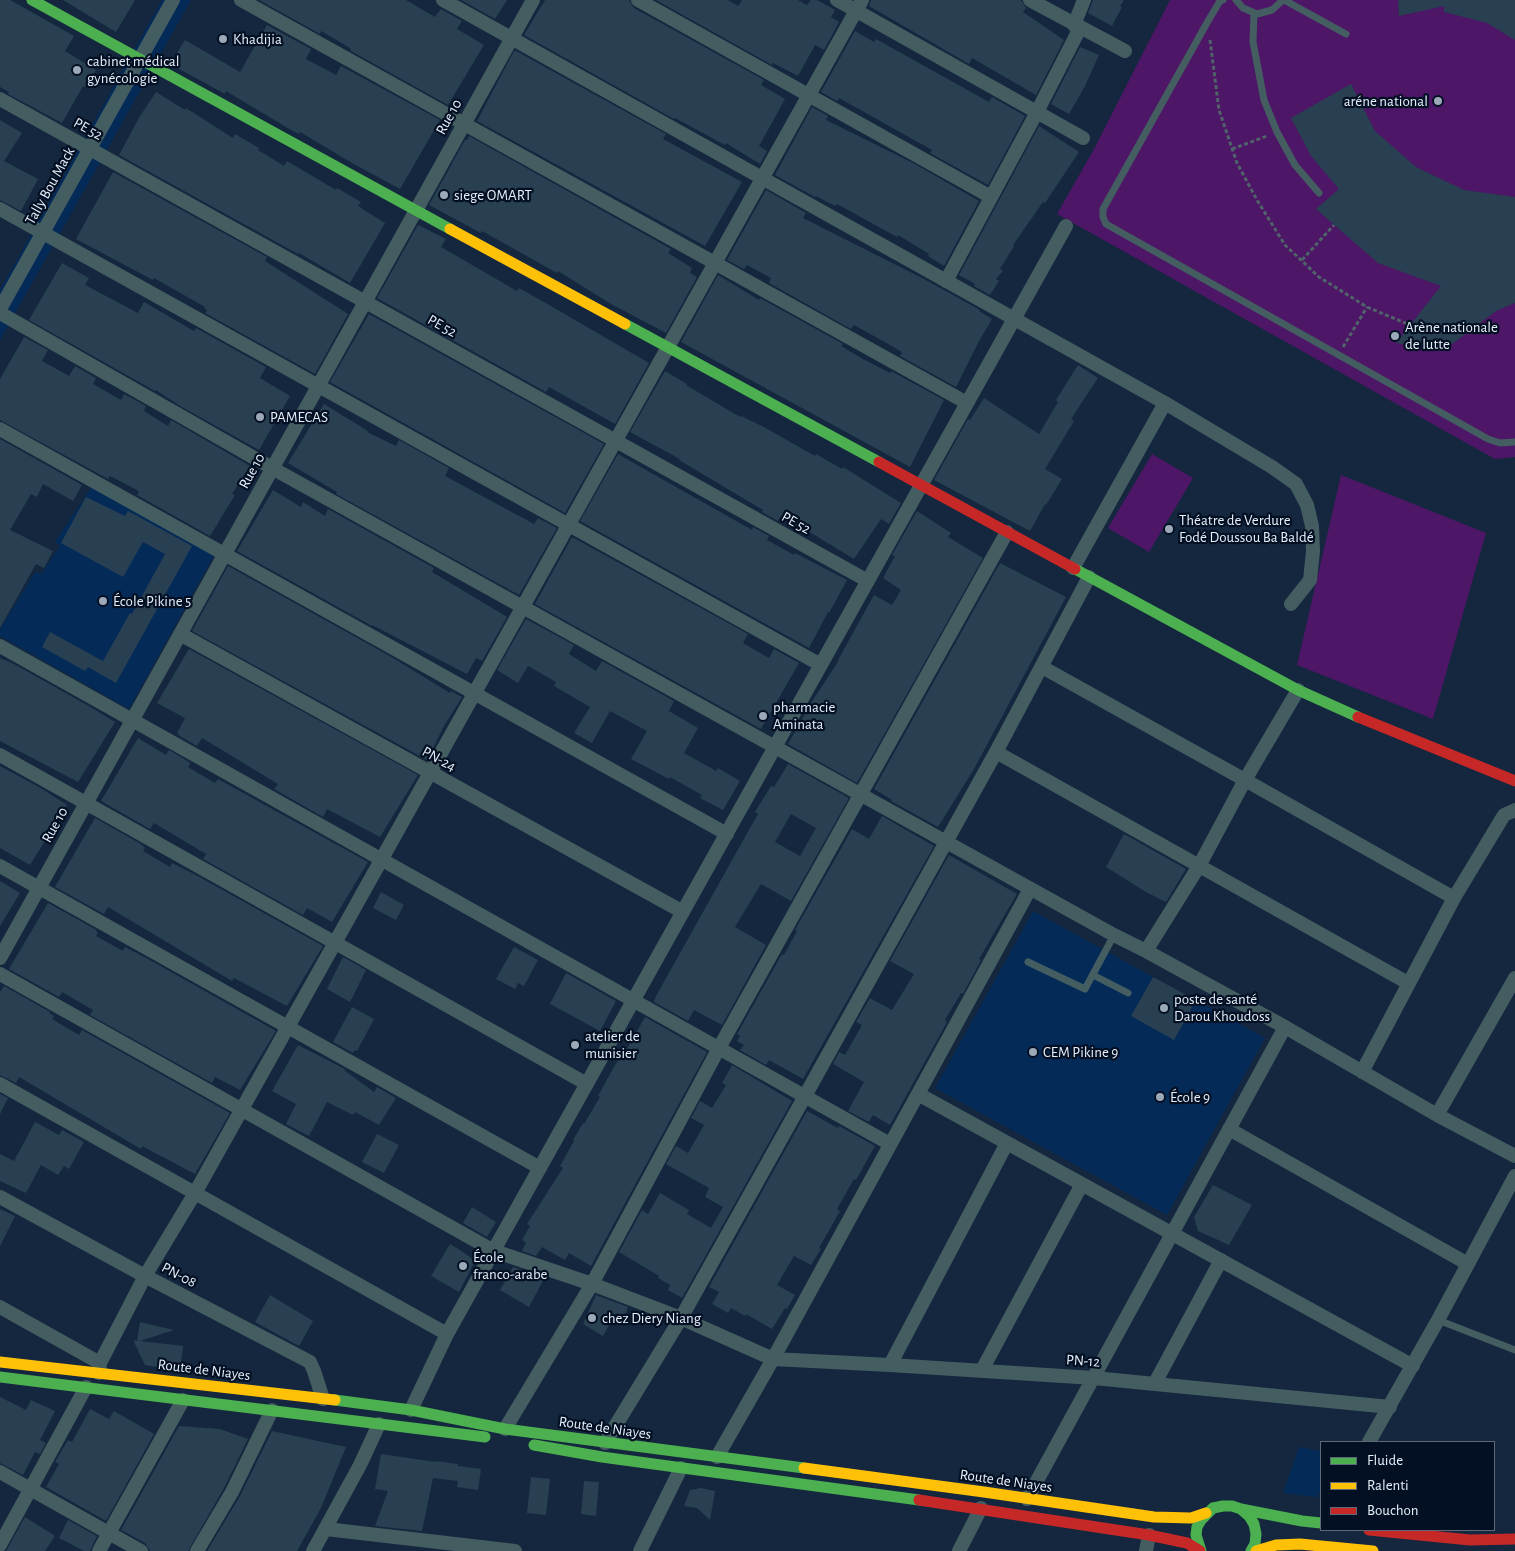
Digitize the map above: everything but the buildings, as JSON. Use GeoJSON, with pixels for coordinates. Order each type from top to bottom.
{"type":"FeatureCollection","features":[{"type":"Feature","properties":{"kind":"main road"},"geometry":{"type":"LineString","coordinates":[[32,0],[416,211],[1298,690],[1375,725],[1515,781]]}},
{"type":"Feature","properties":{"kind":"main road","name":"Route de Niayes"},"geometry":{"type":"LineString","coordinates":[[0,1362],[100,1368],[411,1410],[505,1429],[1171,1518],[1191,1518],[1206,1514],[1214,1508],[1232,1506],[1316,1522]]}},
{"type":"Feature","properties":{"kind":"main road","name":"Route de Niayes"},"geometry":{"type":"LineString","coordinates":[[0,1377],[497,1438],[602,1457],[981,1508],[1149,1535],[1187,1543],[1200,1551]]}},
{"type":"Feature","properties":{"kind":"main road"},"geometry":{"type":"LineString","coordinates":[[1241,1509],[1254,1524],[1255,1544],[1251,1551]]}},
{"type":"Feature","properties":{"kind":"main road"},"geometry":{"type":"LineString","coordinates":[[1200,1551],[1196,1535],[1197,1527],[1206,1514]]}},
{"type":"Feature","properties":{"kind":"main road"},"geometry":{"type":"LineString","coordinates":[[1379,1531],[1470,1540],[1515,1539]]}},
{"type":"Feature","properties":{"kind":"main road"},"geometry":{"type":"LineString","coordinates":[[1256,1551],[1276,1545],[1300,1544],[1373,1551]]}},
{"type":"Feature","properties":{"kind":"street","name":"Tally Bou Mack"},"geometry":{"type":"LineString","coordinates":[[0,311],[173,0]]}},
{"type":"Feature","properties":{"kind":"street"},"geometry":{"type":"LineString","coordinates":[[241,0],[967,403]]}},
{"type":"Feature","properties":{"kind":"street"},"geometry":{"type":"LineString","coordinates":[[443,0],[1165,403],[1265,462],[1296,484],[1307,505],[1312,526],[1313,551],[1310,580],[1291,604]]}},
{"type":"Feature","properties":{"kind":"street","name":"Rue 10"},"geometry":{"type":"LineString","coordinates":[[0,958],[533,0]]}},
{"type":"Feature","properties":{"kind":"street"},"geometry":{"type":"LineString","coordinates":[[638,0],[991,197]]}},
{"type":"Feature","properties":{"kind":"street"},"geometry":{"type":"LineString","coordinates":[[837,0],[859,5],[1037,112],[1084,138]]}},
{"type":"Feature","properties":{"kind":"street"},"geometry":{"type":"LineString","coordinates":[[1030,0],[1126,51]]}},
{"type":"Feature","properties":{"kind":"street"},"geometry":{"type":"LineString","coordinates":[[946,281],[1037,112],[1077,26],[1084,0]]}},
{"type":"Feature","properties":{"kind":"street"},"geometry":{"type":"LineString","coordinates":[[0,1307],[100,1368],[146,1276],[242,1110],[859,5]]}},
{"type":"Feature","properties":{"kind":"street","name":"PE 52"},"geometry":{"type":"LineString","coordinates":[[0,99],[868,582]]}},
{"type":"Feature","properties":{"kind":"street"},"geometry":{"type":"LineString","coordinates":[[0,209],[821,665]]}},
{"type":"Feature","properties":{"kind":"street"},"geometry":{"type":"LineString","coordinates":[[411,1410],[447,1334],[1066,226]]}},
{"type":"Feature","properties":{"kind":"street"},"geometry":{"type":"LineString","coordinates":[[0,311],[272,468],[859,795],[1285,1027],[1437,1115],[1515,1156]]}},
{"type":"Feature","properties":{"kind":"street"},"geometry":{"type":"LineString","coordinates":[[1073,568],[1165,403]]}},
{"type":"Feature","properties":{"kind":"street"},"geometry":{"type":"LineString","coordinates":[[0,429],[727,834]]}},
{"type":"Feature","properties":{"kind":"street"},"geometry":{"type":"LineString","coordinates":[[505,1429],[592,1284],[719,1048],[1007,532]]}},
{"type":"Feature","properties":{"kind":"street"},"geometry":{"type":"LineString","coordinates":[[605,1443],[681,1318],[805,1096],[996,752],[1089,576]]}},
{"type":"Feature","properties":{"kind":"street","name":"PN-24"},"geometry":{"type":"LineString","coordinates":[[180,634],[683,912]]}},
{"type":"Feature","properties":{"kind":"street"},"geometry":{"type":"LineString","coordinates":[[0,646],[890,1144]]}},
{"type":"Feature","properties":{"kind":"street"},"geometry":{"type":"LineString","coordinates":[[1042,667],[1454,898]]}},
{"type":"Feature","properties":{"kind":"street"},"geometry":{"type":"LineString","coordinates":[[1146,951],[1199,866],[1298,690]]}},
{"type":"Feature","properties":{"kind":"street"},"geometry":{"type":"LineString","coordinates":[[996,752],[1408,983]]}},
{"type":"Feature","properties":{"kind":"street"},"geometry":{"type":"LineString","coordinates":[[0,755],[587,1084]]}},
{"type":"Feature","properties":{"kind":"street"},"geometry":{"type":"LineString","coordinates":[[1362,1072],[1454,898],[1504,815],[1515,810]]}},
{"type":"Feature","properties":{"kind":"street"},"geometry":{"type":"LineString","coordinates":[[0,866],[540,1168]]}},
{"type":"Feature","properties":{"kind":"street"},"geometry":{"type":"LineString","coordinates":[[717,1457],[773,1359],[1030,889]]}},
{"type":"Feature","properties":{"kind":"street"},"geometry":{"type":"LineString","coordinates":[[0,974],[494,1251],[592,1284],[681,1318],[773,1359]]}},
{"type":"Feature","properties":{"kind":"street"},"geometry":{"type":"LineString","coordinates":[[1437,1115],[1515,978]]}},
{"type":"Feature","properties":{"kind":"street"},"geometry":{"type":"LineString","coordinates":[[1027,1499],[1285,1027]]}},
{"type":"Feature","properties":{"kind":"street"},"geometry":{"type":"LineString","coordinates":[[0,1084],[447,1334]]}},
{"type":"Feature","properties":{"kind":"street"},"geometry":{"type":"LineString","coordinates":[[918,1094],[1413,1366]]}},
{"type":"Feature","properties":{"kind":"street"},"geometry":{"type":"LineString","coordinates":[[1229,1129],[1468,1264]]}},
{"type":"Feature","properties":{"kind":"street"},"geometry":{"type":"LineString","coordinates":[[890,1364],[1007,1143]]}},
{"type":"Feature","properties":{"kind":"street"},"geometry":{"type":"LineString","coordinates":[[1370,1441],[1413,1366],[1515,1176]]}},
{"type":"Feature","properties":{"kind":"street"},"geometry":{"type":"LineString","coordinates":[[982,1370],[1082,1184]]}},
{"type":"Feature","properties":{"kind":"street","name":"PN-08"},"geometry":{"type":"LineString","coordinates":[[0,1197],[310,1362],[323,1398]]}},
{"type":"Feature","properties":{"kind":"street"},"geometry":{"type":"LineString","coordinates":[[1155,1383],[1221,1260]]}},
{"type":"Feature","properties":{"kind":"street","name":"PN-12"},"geometry":{"type":"LineString","coordinates":[[773,1359],[890,1364],[1094,1378],[1390,1406]]}},
{"type":"Feature","properties":{"kind":"street"},"geometry":{"type":"LineString","coordinates":[[0,1545],[86,1387]]}},
{"type":"Feature","properties":{"kind":"street"},"geometry":{"type":"LineString","coordinates":[[99,1551],[183,1400]]}},
{"type":"Feature","properties":{"kind":"street"},"geometry":{"type":"LineString","coordinates":[[197,1551],[232,1492],[272,1410]]}},
{"type":"Feature","properties":{"kind":"street"},"geometry":{"type":"LineString","coordinates":[[313,1551],[360,1465],[379,1424]]}},
{"type":"Feature","properties":{"kind":"street"},"geometry":{"type":"LineString","coordinates":[[640,1551],[681,1468]]}},
{"type":"Feature","properties":{"kind":"street"},"geometry":{"type":"LineString","coordinates":[[0,1472],[141,1551]]}},
{"type":"Feature","properties":{"kind":"street"},"geometry":{"type":"LineString","coordinates":[[959,1551],[981,1508]]}},
{"type":"Feature","properties":{"kind":"street"},"geometry":{"type":"LineString","coordinates":[[326,1529],[515,1551]]}},
{"type":"Feature","properties":{"kind":"street"},"geometry":{"type":"LineString","coordinates":[[1146,1551],[1149,1535]]}},
{"type":"Feature","properties":{"kind":"lane"},"geometry":{"type":"LineString","coordinates":[[1222,0],[1208,21],[1103,209],[1106,224],[1488,440],[1500,443],[1515,442]]}},
{"type":"Feature","properties":{"kind":"lane"},"geometry":{"type":"LineString","coordinates":[[1236,0],[1243,8],[1254,13],[1265,13],[1272,10],[1284,0],[1346,34]]}},
{"type":"Feature","properties":{"kind":"lane"},"geometry":{"type":"LineString","coordinates":[[1254,13],[1253,42],[1264,100],[1277,132],[1295,165],[1319,194]]}},
{"type":"Feature","properties":{"kind":"lane"},"geometry":{"type":"LineString","coordinates":[[1028,962],[1085,989],[1114,935]]}},
{"type":"Feature","properties":{"kind":"lane"},"geometry":{"type":"LineString","coordinates":[[1093,975],[1128,993]]}},
{"type":"Feature","properties":{"kind":"lane"},"geometry":{"type":"LineString","coordinates":[[1438,1320],[1515,1350]]}},
{"type":"Feature","properties":{"kind":"path"},"geometry":{"type":"LineString","coordinates":[[1208,21],[1219,110],[1232,149],[1256,200],[1285,245],[1320,277],[1367,307],[1410,325]]}},
{"type":"Feature","properties":{"kind":"path"},"geometry":{"type":"LineString","coordinates":[[1232,149],[1277,132]]}},
{"type":"Feature","properties":{"kind":"path"},"geometry":{"type":"LineString","coordinates":[[1302,260],[1334,225]]}},
{"type":"Feature","properties":{"kind":"path"},"geometry":{"type":"LineString","coordinates":[[1338,355],[1367,307]]}},
{"type":"Feature","properties":{"kind":"shaded area"},"geometry":{"type":"Polygon","coordinates":[[[162,0],[191,0],[0,340],[0,290],[162,0]]]}},
{"type":"Feature","properties":{"kind":"shaded area","name":"Arène nationale de lutte"},"geometry":{"type":"Polygon","coordinates":[[[1170,0],[1515,0],[1515,457],[1495,459],[1057,214],[1094,149],[1170,0]]]}},
{"type":"Feature","properties":{"kind":"shaded area"},"geometry":{"type":"Polygon","coordinates":[[[1152,454],[1193,478],[1149,552],[1108,528],[1152,454]]]}},
{"type":"Feature","properties":{"kind":"shaded area"},"geometry":{"type":"Polygon","coordinates":[[[1341,475],[1486,533],[1433,719],[1297,665],[1341,475]]]}},
{"type":"Feature","properties":{"kind":"shaded area","name":"École Pikine 5"},"geometry":{"type":"Polygon","coordinates":[[[93,485],[216,552],[129,709],[0,636],[0,629],[35,572],[41,574],[60,546],[55,542],[93,485]]]}},
{"type":"Feature","properties":{"kind":"shaded area"},"geometry":{"type":"Polygon","coordinates":[[[1033,911],[1153,977],[1132,1016],[1174,1039],[1196,1000],[1265,1038],[1167,1215],[935,1088],[1033,911]]]}},
{"type":"Feature","properties":{"kind":"shaded area"},"geometry":{"type":"Polygon","coordinates":[[[1299,1447],[1320,1451],[1320,1492],[1317,1497],[1283,1493],[1299,1447]]]}},
{"type":"Feature","properties":{"kind":"traffic: fast"},"geometry":{"type":"LineString","coordinates":[[32,0],[450,229]]}},
{"type":"Feature","properties":{"kind":"traffic: fast"},"geometry":{"type":"LineString","coordinates":[[625,324],[879,462]]}},
{"type":"Feature","properties":{"kind":"traffic: fast"},"geometry":{"type":"LineString","coordinates":[[1075,569],[1298,690],[1358,717]]}},
{"type":"Feature","properties":{"kind":"traffic: fast"},"geometry":{"type":"LineString","coordinates":[[0,1377],[485,1437]]}},
{"type":"Feature","properties":{"kind":"traffic: fast"},"geometry":{"type":"LineString","coordinates":[[335,1400],[411,1410],[505,1429],[804,1468]]}},
{"type":"Feature","properties":{"kind":"traffic: fast"},"geometry":{"type":"LineString","coordinates":[[534,1445],[602,1457],[919,1500]]}},
{"type":"Feature","properties":{"kind":"traffic: fast"},"geometry":{"type":"LineString","coordinates":[[1201,1551],[1196,1535],[1197,1527],[1213,1508],[1223,1506],[1241,1509],[1254,1524],[1255,1544],[1251,1551]]}},
{"type":"Feature","properties":{"kind":"traffic: fast"},"geometry":{"type":"LineString","coordinates":[[1241,1509],[1320,1523]]}},
{"type":"Feature","properties":{"kind":"traffic: slow"},"geometry":{"type":"LineString","coordinates":[[450,229],[625,324]]}},
{"type":"Feature","properties":{"kind":"traffic: slow"},"geometry":{"type":"LineString","coordinates":[[0,1362],[335,1400]]}},
{"type":"Feature","properties":{"kind":"traffic: slow"},"geometry":{"type":"LineString","coordinates":[[804,1468],[1154,1517],[1191,1518],[1206,1513]]}},
{"type":"Feature","properties":{"kind":"traffic: slow"},"geometry":{"type":"LineString","coordinates":[[1256,1551],[1276,1545],[1300,1544],[1373,1551]]}},
{"type":"Feature","properties":{"kind":"traffic: jam"},"geometry":{"type":"LineString","coordinates":[[879,462],[1075,569]]}},
{"type":"Feature","properties":{"kind":"traffic: jam"},"geometry":{"type":"LineString","coordinates":[[1358,717],[1515,781]]}},
{"type":"Feature","properties":{"kind":"traffic: jam"},"geometry":{"type":"LineString","coordinates":[[919,1500],[1149,1535],[1187,1543],[1200,1551]]}},
{"type":"Feature","properties":{"kind":"traffic: jam"},"geometry":{"type":"LineString","coordinates":[[1379,1531],[1470,1540],[1515,1539]]}},
{"type":"Feature","properties":{"kind":"place","name":"Khadijia"},"geometry":{"type":"Point","coordinates":[223,39]}},
{"type":"Feature","properties":{"kind":"place","name":"cabinet médical gynécologie"},"geometry":{"type":"Point","coordinates":[77,70]}},
{"type":"Feature","properties":{"kind":"place","name":"aréne national"},"geometry":{"type":"Point","coordinates":[1438,101]}},
{"type":"Feature","properties":{"kind":"place","name":"siege OMART"},"geometry":{"type":"Point","coordinates":[444,195]}},
{"type":"Feature","properties":{"kind":"place","name":"Arène nationale de lutte"},"geometry":{"type":"Point","coordinates":[1395,336]}},
{"type":"Feature","properties":{"kind":"place","name":"PAMECAS"},"geometry":{"type":"Point","coordinates":[260,417]}},
{"type":"Feature","properties":{"kind":"place","name":"Théatre de Verdure Fodé Doussou Ba Baldé"},"geometry":{"type":"Point","coordinates":[1169,529]}},
{"type":"Feature","properties":{"kind":"place","name":"École Pikine 5"},"geometry":{"type":"Point","coordinates":[103,601]}},
{"type":"Feature","properties":{"kind":"place","name":"pharmacie Aminata"},"geometry":{"type":"Point","coordinates":[763,716]}},
{"type":"Feature","properties":{"kind":"place","name":"poste de santé Darou Khoudoss"},"geometry":{"type":"Point","coordinates":[1164,1008]}},
{"type":"Feature","properties":{"kind":"place","name":"atelier de munisier"},"geometry":{"type":"Point","coordinates":[575,1045]}},
{"type":"Feature","properties":{"kind":"place","name":"CEM Pikine 9"},"geometry":{"type":"Point","coordinates":[1033,1052]}},
{"type":"Feature","properties":{"kind":"place","name":"École 9"},"geometry":{"type":"Point","coordinates":[1160,1097]}},
{"type":"Feature","properties":{"kind":"place","name":"École franco-arabe"},"geometry":{"type":"Point","coordinates":[463,1266]}},
{"type":"Feature","properties":{"kind":"place","name":"chez Diery Niang"},"geometry":{"type":"Point","coordinates":[592,1318]}}]}
